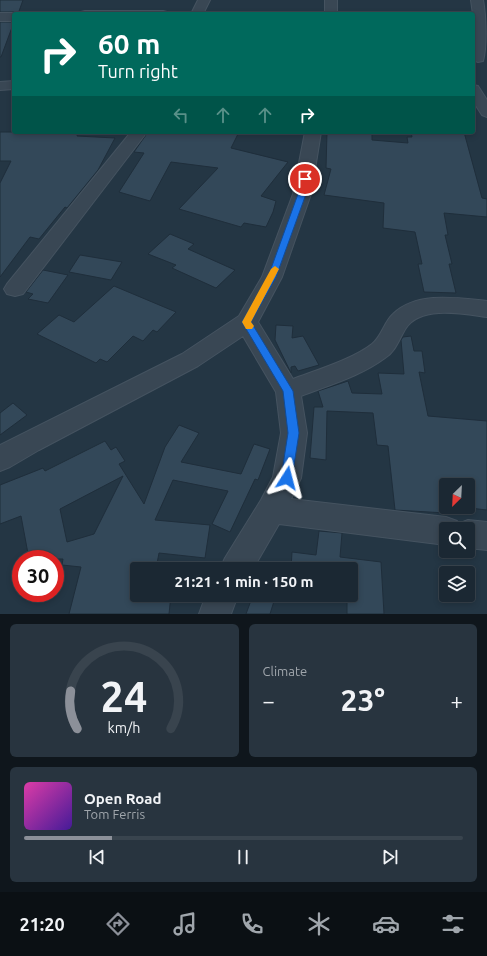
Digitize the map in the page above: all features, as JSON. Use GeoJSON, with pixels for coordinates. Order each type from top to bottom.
{"type":"FeatureCollection","features":[{"type":"Feature","properties":{"kind":"street"},"geometry":{"type":"LineString","coordinates":[[113,12],[119,0]]}},
{"type":"Feature","properties":{"kind":"street"},"geometry":{"type":"LineString","coordinates":[[199,12],[204,0]]}},
{"type":"Feature","properties":{"kind":"street"},"geometry":{"type":"LineString","coordinates":[[331,0],[331,12]]}},
{"type":"Feature","properties":{"kind":"street"},"geometry":{"type":"LineString","coordinates":[[477,0],[481,19],[481,45],[479,58]]}},
{"type":"Feature","properties":{"kind":"street"},"geometry":{"type":"LineString","coordinates":[[0,17],[12,17]]}},
{"type":"Feature","properties":{"kind":"street"},"geometry":{"type":"LineString","coordinates":[[0,86],[12,85]]}},
{"type":"Feature","properties":{"kind":"street"},"geometry":{"type":"LineString","coordinates":[[475,92],[487,112]]}},
{"type":"Feature","properties":{"kind":"street"},"geometry":{"type":"LineString","coordinates":[[15,289],[137,134]]}},
{"type":"Feature","properties":{"kind":"street"},"geometry":{"type":"LineString","coordinates":[[0,459],[37,438],[190,360],[247,322],[272,277],[302,194],[313,134]]}},
{"type":"Feature","properties":{"kind":"street"},"geometry":{"type":"LineString","coordinates":[[288,391],[343,369],[377,352],[389,341],[400,320],[417,308],[440,306],[487,309]]}},
{"type":"Feature","properties":{"kind":"street"},"geometry":{"type":"LineString","coordinates":[[240,562],[271,510],[287,478],[294,433],[288,391],[247,322]]}},
{"type":"Feature","properties":{"kind":"street"},"geometry":{"type":"LineString","coordinates":[[271,510],[439,530]]}},
{"type":"Feature","properties":{"kind":"street"},"geometry":{"type":"LineString","coordinates":[[475,535],[487,536]]}},
{"type":"Feature","properties":{"kind":"street"},"geometry":{"type":"LineString","coordinates":[[215,614],[219,602]]}},
{"type":"Feature","properties":{"kind":"building"},"geometry":{"type":"Polygon","coordinates":[[[0,0],[23,0],[19,12],[0,12],[0,0]]]}},
{"type":"Feature","properties":{"kind":"building"},"geometry":{"type":"Polygon","coordinates":[[[0,22],[12,22],[12,27],[0,57],[0,22]]]}},
{"type":"Feature","properties":{"kind":"building"},"geometry":{"type":"Polygon","coordinates":[[[0,132],[12,132],[12,134],[78,134],[77,136],[115,138],[98,170],[67,208],[65,207],[39,239],[30,237],[0,277],[0,183],[11,161],[0,161],[0,132]]]}},
{"type":"Feature","properties":{"kind":"building"},"geometry":{"type":"Polygon","coordinates":[[[147,134],[238,134],[231,148],[288,162],[261,196],[276,201],[266,227],[244,223],[241,227],[179,209],[218,168],[171,162],[150,201],[119,192],[144,153],[134,152],[147,134]]]}},
{"type":"Feature","properties":{"kind":"building"},"geometry":{"type":"Polygon","coordinates":[[[327,134],[372,134],[372,140],[408,143],[407,137],[412,137],[411,134],[465,134],[482,198],[487,199],[487,217],[444,213],[448,235],[445,235],[452,264],[449,264],[456,293],[424,292],[418,264],[422,264],[415,232],[383,228],[384,203],[324,195],[331,169],[326,168],[327,134]]]}},
{"type":"Feature","properties":{"kind":"building"},"geometry":{"type":"Polygon","coordinates":[[[170,234],[194,244],[188,249],[235,270],[216,288],[172,268],[176,265],[148,254],[170,234]]]}},
{"type":"Feature","properties":{"kind":"building"},"geometry":{"type":"Polygon","coordinates":[[[80,255],[122,262],[111,280],[69,272],[80,255]]]}},
{"type":"Feature","properties":{"kind":"building"},"geometry":{"type":"Polygon","coordinates":[[[43,270],[68,275],[48,303],[28,299],[33,294],[26,292],[43,270]]]}},
{"type":"Feature","properties":{"kind":"building"},"geometry":{"type":"Polygon","coordinates":[[[114,286],[176,312],[157,332],[153,330],[143,341],[133,336],[107,362],[100,359],[96,363],[37,334],[59,315],[74,322],[114,286]]]}},
{"type":"Feature","properties":{"kind":"building"},"geometry":{"type":"Polygon","coordinates":[[[276,325],[293,326],[292,338],[303,336],[319,365],[298,371],[295,366],[291,367],[291,373],[275,340],[276,325]]]}},
{"type":"Feature","properties":{"kind":"building"},"geometry":{"type":"Polygon","coordinates":[[[411,336],[414,351],[422,351],[425,373],[419,372],[428,416],[487,421],[487,510],[475,509],[475,478],[439,478],[439,513],[395,510],[388,446],[377,445],[373,413],[327,411],[326,460],[310,458],[314,407],[323,407],[318,391],[348,381],[352,393],[382,394],[378,373],[404,374],[401,340],[403,337],[411,336]]]}},
{"type":"Feature","properties":{"kind":"building"},"geometry":{"type":"Polygon","coordinates":[[[13,403],[27,415],[0,435],[0,413],[13,403]]]}},
{"type":"Feature","properties":{"kind":"building"},"geometry":{"type":"Polygon","coordinates":[[[179,425],[199,433],[181,462],[241,474],[254,444],[270,449],[258,480],[255,479],[230,532],[212,524],[228,491],[173,480],[155,520],[210,525],[205,558],[159,553],[157,562],[130,562],[130,602],[170,602],[169,614],[69,614],[81,567],[64,565],[64,550],[27,550],[21,516],[0,524],[0,485],[43,468],[45,471],[105,441],[111,450],[116,447],[125,461],[119,464],[144,504],[165,447],[179,425]],[[123,476],[60,509],[67,542],[94,534],[123,476]]]}},
{"type":"Feature","properties":{"kind":"building"},"geometry":{"type":"Polygon","coordinates":[[[319,531],[342,533],[340,557],[381,562],[384,614],[347,614],[347,602],[358,602],[358,562],[291,562],[292,552],[316,555],[319,531]]]}},
{"type":"Feature","properties":{"kind":"building"},"geometry":{"type":"Polygon","coordinates":[[[250,602],[274,602],[270,614],[246,614],[250,602]]]}},
{"type":"Feature","properties":{"kind":"slow traffic"},"geometry":{"type":"LineString","coordinates":[[249,326],[247,322],[275,269]]}},
{"type":"Feature","properties":{"kind":"route"},"geometry":{"type":"LineString","coordinates":[[287,478],[294,433],[288,391],[247,322],[272,277],[302,194],[305,179]]}}]}
